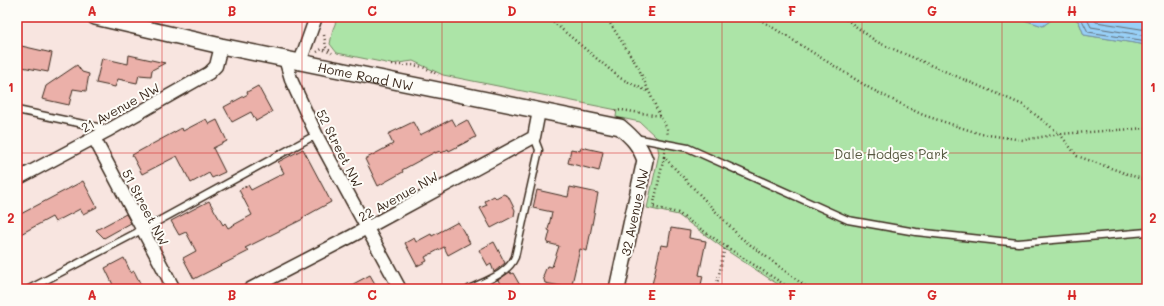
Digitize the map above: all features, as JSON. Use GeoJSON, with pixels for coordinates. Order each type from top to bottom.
{"type":"FeatureCollection","features":[{"type":"Feature","properties":{"kind":"street"},"geometry":{"type":"LineString","coordinates":[[293,60],[316,17]]}},
{"type":"Feature","properties":{"kind":"street","name":"Home Road NW"},"geometry":{"type":"LineString","coordinates":[[104,18],[220,46],[620,127],[634,138]]}},
{"type":"Feature","properties":{"kind":"street","name":"21 Avenue NW"},"geometry":{"type":"LineString","coordinates":[[17,179],[110,130],[209,73],[216,66],[220,46]]}},
{"type":"Feature","properties":{"kind":"street","name":"52 Street NW"},"geometry":{"type":"LineString","coordinates":[[293,60],[292,82],[318,138],[400,289]]}},
{"type":"Feature","properties":{"kind":"street"},"geometry":{"type":"LineString","coordinates":[[534,137],[539,111]]}},
{"type":"Feature","properties":{"kind":"street","name":"22 Avenue NW"},"geometry":{"type":"LineString","coordinates":[[250,289],[534,137]]}},
{"type":"Feature","properties":{"kind":"street","name":"51 Street NW"},"geometry":{"type":"LineString","coordinates":[[94,138],[174,289]]}},
{"type":"Feature","properties":{"kind":"street","name":"32 Avenue NW"},"geometry":{"type":"LineString","coordinates":[[617,289],[645,160],[641,148],[634,138]]}},
{"type":"Feature","properties":{"kind":"lane"},"geometry":{"type":"LineString","coordinates":[[17,110],[110,130]]}},
{"type":"Feature","properties":{"kind":"lane"},"geometry":{"type":"LineString","coordinates":[[469,289],[506,270],[512,264],[515,257],[539,150],[534,137]]}},
{"type":"Feature","properties":{"kind":"lane"},"geometry":{"type":"LineString","coordinates":[[29,289],[142,230],[310,138],[318,138]]}},
{"type":"Feature","properties":{"kind":"lane"},"geometry":{"type":"LineString","coordinates":[[634,138],[688,148],[848,220],[916,232],[1018,243],[1147,232]]}},
{"type":"Feature","properties":{"kind":"path"},"geometry":{"type":"LineString","coordinates":[[547,17],[620,78],[649,92]]}},
{"type":"Feature","properties":{"kind":"path"},"geometry":{"type":"LineString","coordinates":[[606,17],[638,67],[660,116]]}},
{"type":"Feature","properties":{"kind":"path"},"geometry":{"type":"LineString","coordinates":[[756,17],[871,89],[923,115],[981,134],[1023,140],[1060,134],[1147,128]]}},
{"type":"Feature","properties":{"kind":"path"},"geometry":{"type":"LineString","coordinates":[[843,17],[877,42],[1023,105],[1060,134],[1077,156],[1147,181]]}},
{"type":"Feature","properties":{"kind":"path"},"geometry":{"type":"LineString","coordinates":[[667,144],[653,207],[678,213],[791,289]]}},
{"type":"Feature","properties":{"kind":"path"},"geometry":{"type":"LineString","coordinates":[[664,157],[740,237],[808,289]]}},
{"type":"Feature","properties":{"kind":"path"},"geometry":{"type":"LineString","coordinates":[[716,289],[725,246]]}},
{"type":"Feature","properties":{"kind":"green space","name":"Dale Hodges Park"},"geometry":{"type":"Polygon","coordinates":[[[338,17],[1015,17],[1043,26],[1055,17],[1073,17],[1079,22],[1084,35],[1147,45],[1147,289],[785,289],[726,250],[678,215],[647,208],[659,154],[656,137],[640,122],[616,117],[617,110],[443,75],[413,61],[391,64],[337,53],[330,44],[333,29],[338,17]]]}},
{"type":"Feature","properties":{"kind":"water"},"geometry":{"type":"Polygon","coordinates":[[[1015,17],[1055,17],[1043,26],[1015,17]]]}},
{"type":"Feature","properties":{"kind":"water"},"geometry":{"type":"Polygon","coordinates":[[[1073,17],[1147,17],[1147,45],[1084,35],[1079,22],[1073,17]]]}},
{"type":"Feature","properties":{"kind":"building"},"geometry":{"type":"Polygon","coordinates":[[[17,45],[52,53],[48,72],[17,66],[17,45]]]}},
{"type":"Feature","properties":{"kind":"building"},"geometry":{"type":"Polygon","coordinates":[[[129,55],[165,63],[152,70],[151,76],[139,75],[137,83],[118,79],[115,87],[96,83],[102,58],[128,64],[129,55]]]}},
{"type":"Feature","properties":{"kind":"building"},"geometry":{"type":"Polygon","coordinates":[[[77,65],[82,72],[89,74],[86,91],[73,89],[69,105],[42,99],[46,86],[77,65]]]}},
{"type":"Feature","properties":{"kind":"building"},"geometry":{"type":"Polygon","coordinates":[[[258,86],[272,112],[256,121],[251,112],[232,122],[224,107],[248,94],[247,92],[258,86]]]}},
{"type":"Feature","properties":{"kind":"building"},"geometry":{"type":"Polygon","coordinates":[[[206,119],[209,124],[217,120],[227,141],[213,148],[225,172],[212,178],[209,173],[191,183],[177,156],[142,174],[132,155],[182,128],[183,131],[206,119]]]}},
{"type":"Feature","properties":{"kind":"building"},"geometry":{"type":"Polygon","coordinates":[[[452,119],[456,126],[467,120],[476,137],[449,151],[448,149],[442,153],[440,151],[435,152],[402,170],[403,172],[378,186],[365,159],[393,144],[388,134],[413,122],[420,135],[452,119]]]}},
{"type":"Feature","properties":{"kind":"building"},"geometry":{"type":"Polygon","coordinates":[[[581,147],[603,152],[599,171],[568,163],[571,149],[580,151],[581,147]]]}},
{"type":"Feature","properties":{"kind":"building"},"geometry":{"type":"Polygon","coordinates":[[[303,149],[331,202],[302,218],[303,219],[245,248],[249,251],[194,279],[183,258],[196,251],[186,232],[179,235],[171,221],[209,201],[223,225],[225,223],[228,228],[252,215],[239,190],[248,185],[251,190],[284,173],[278,162],[303,149]]]}},
{"type":"Feature","properties":{"kind":"building"},"geometry":{"type":"Polygon","coordinates":[[[83,181],[97,207],[83,214],[80,209],[55,222],[52,217],[17,236],[17,216],[83,181]]]}},
{"type":"Feature","properties":{"kind":"building"},"geometry":{"type":"Polygon","coordinates":[[[570,187],[598,193],[587,251],[580,249],[571,288],[545,283],[543,276],[547,266],[552,267],[559,246],[547,243],[552,212],[533,208],[537,190],[568,197],[570,187]]]}},
{"type":"Feature","properties":{"kind":"building"},"geometry":{"type":"Polygon","coordinates":[[[503,194],[508,196],[515,210],[514,216],[491,228],[480,208],[487,205],[485,201],[494,196],[496,198],[503,194]]]}},
{"type":"Feature","properties":{"kind":"building"},"geometry":{"type":"Polygon","coordinates":[[[126,214],[131,223],[104,238],[96,230],[126,214]]]}},
{"type":"Feature","properties":{"kind":"building"},"geometry":{"type":"Polygon","coordinates":[[[458,222],[470,243],[448,255],[444,247],[425,257],[427,261],[417,266],[405,243],[414,238],[416,242],[431,234],[432,236],[458,222]]]}},
{"type":"Feature","properties":{"kind":"building"},"geometry":{"type":"Polygon","coordinates":[[[671,228],[690,231],[689,238],[706,241],[699,275],[703,276],[700,289],[651,289],[661,245],[668,246],[671,228]]]}},
{"type":"Feature","properties":{"kind":"building"},"geometry":{"type":"Polygon","coordinates":[[[494,242],[505,263],[494,272],[491,264],[488,266],[479,250],[494,242]]]}},
{"type":"Feature","properties":{"kind":"building"},"geometry":{"type":"Polygon","coordinates":[[[124,258],[131,273],[134,271],[143,289],[115,289],[105,268],[124,258]]]}},
{"type":"Feature","properties":{"kind":"building"},"geometry":{"type":"Polygon","coordinates":[[[510,272],[511,274],[513,273],[522,289],[503,289],[498,280],[510,272]]]}},
{"type":"Feature","properties":{"kind":"building"},"geometry":{"type":"Polygon","coordinates":[[[370,275],[378,289],[344,289],[370,275]]]}}]}
